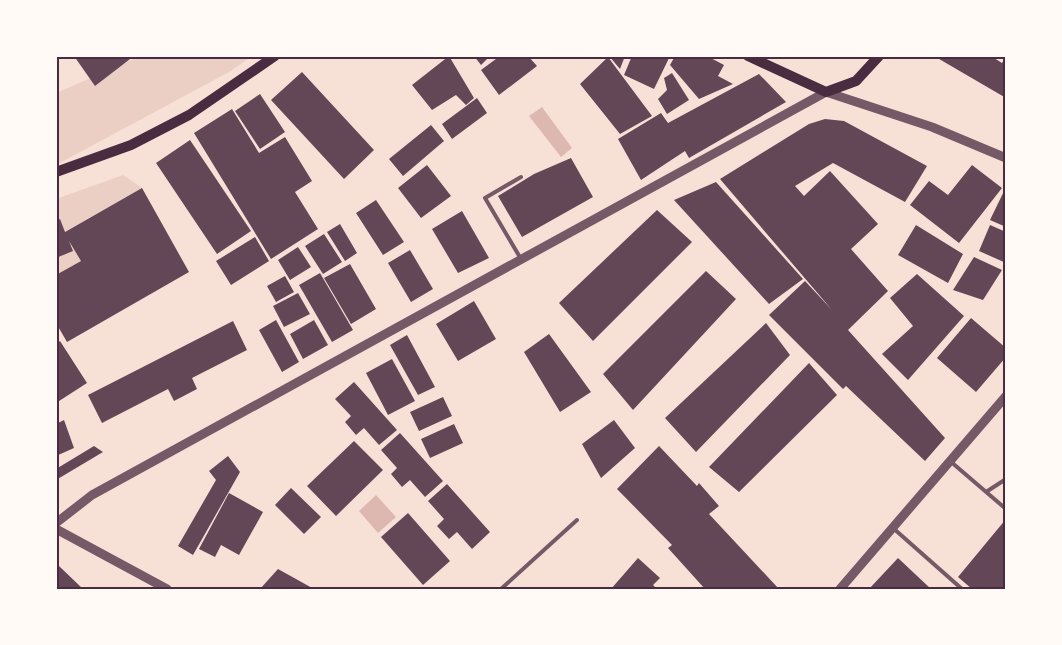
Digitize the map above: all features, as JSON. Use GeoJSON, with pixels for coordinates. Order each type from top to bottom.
{"type":"FeatureCollection","features":[{"type":"Feature","properties":{"kind":"main road"},"geometry":{"type":"LineString","coordinates":[[56,172],[131,144],[189,115],[275,56]]}},
{"type":"Feature","properties":{"kind":"main road"},"geometry":{"type":"LineString","coordinates":[[748,56],[826,92],[856,81],[879,56]]}},
{"type":"Feature","properties":{"kind":"street"},"geometry":{"type":"LineString","coordinates":[[56,523],[92,495],[826,92],[932,127],[1006,158]]}},
{"type":"Feature","properties":{"kind":"street"},"geometry":{"type":"LineString","coordinates":[[840,589],[1006,396]]}},
{"type":"Feature","properties":{"kind":"street"},"geometry":{"type":"LineString","coordinates":[[56,528],[167,589]]}},
{"type":"Feature","properties":{"kind":"lane"},"geometry":{"type":"LineString","coordinates":[[520,177],[485,198],[521,259]]}},
{"type":"Feature","properties":{"kind":"lane"},"geometry":{"type":"LineString","coordinates":[[950,461],[1006,510]]}},
{"type":"Feature","properties":{"kind":"lane"},"geometry":{"type":"LineString","coordinates":[[986,492],[1006,479]]}},
{"type":"Feature","properties":{"kind":"lane"},"geometry":{"type":"LineString","coordinates":[[501,589],[576,520]]}},
{"type":"Feature","properties":{"kind":"lane"},"geometry":{"type":"LineString","coordinates":[[893,528],[962,589]]}},
{"type":"Feature","properties":{"kind":"shaded area"},"geometry":{"type":"Polygon","coordinates":[[[141,56],[252,56],[231,71],[56,165],[56,93],[141,56]]]}},
{"type":"Feature","properties":{"kind":"shaded area"},"geometry":{"type":"Polygon","coordinates":[[[542,107],[572,148],[561,157],[529,116],[542,107]]]}},
{"type":"Feature","properties":{"kind":"shaded area"},"geometry":{"type":"Polygon","coordinates":[[[123,175],[142,188],[64,232],[81,261],[56,275],[56,199],[123,175]]]}},
{"type":"Feature","properties":{"kind":"shaded area"},"geometry":{"type":"Polygon","coordinates":[[[376,495],[396,517],[378,533],[359,511],[376,495]]]}},
{"type":"Feature","properties":{"kind":"building"},"geometry":{"type":"Polygon","coordinates":[[[74,56],[134,56],[95,86],[74,56]]]}},
{"type":"Feature","properties":{"kind":"building"},"geometry":{"type":"Polygon","coordinates":[[[449,56],[474,98],[466,105],[456,95],[432,110],[412,85],[449,56]]]}},
{"type":"Feature","properties":{"kind":"building"},"geometry":{"type":"Polygon","coordinates":[[[474,56],[490,56],[481,65],[474,56]]]}},
{"type":"Feature","properties":{"kind":"building"},"geometry":{"type":"Polygon","coordinates":[[[500,56],[528,56],[537,66],[499,95],[481,70],[500,56]]]}},
{"type":"Feature","properties":{"kind":"building"},"geometry":{"type":"Polygon","coordinates":[[[609,56],[625,56],[620,69],[609,56]]]}},
{"type":"Feature","properties":{"kind":"building"},"geometry":{"type":"Polygon","coordinates":[[[632,56],[670,56],[654,89],[624,75],[632,56]]]}},
{"type":"Feature","properties":{"kind":"building"},"geometry":{"type":"Polygon","coordinates":[[[675,56],[707,56],[724,65],[718,76],[733,84],[699,99],[670,65],[675,56]]]}},
{"type":"Feature","properties":{"kind":"building"},"geometry":{"type":"Polygon","coordinates":[[[934,56],[991,56],[1002,63],[1006,57],[1006,98],[934,56]]]}},
{"type":"Feature","properties":{"kind":"building"},"geometry":{"type":"Polygon","coordinates":[[[608,57],[652,116],[620,134],[580,84],[608,57]]]}},
{"type":"Feature","properties":{"kind":"building"},"geometry":{"type":"Polygon","coordinates":[[[302,72],[374,150],[344,179],[271,100],[302,72]]]}},
{"type":"Feature","properties":{"kind":"building"},"geometry":{"type":"Polygon","coordinates":[[[672,73],[689,100],[667,114],[658,99],[667,90],[664,78],[672,73]]]}},
{"type":"Feature","properties":{"kind":"building"},"geometry":{"type":"Polygon","coordinates":[[[759,74],[786,102],[689,158],[685,151],[641,180],[618,139],[661,113],[668,123],[759,74]]]}},
{"type":"Feature","properties":{"kind":"building"},"geometry":{"type":"Polygon","coordinates":[[[260,94],[285,132],[260,149],[235,111],[260,94]]]}},
{"type":"Feature","properties":{"kind":"building"},"geometry":{"type":"Polygon","coordinates":[[[477,98],[487,113],[452,139],[442,124],[477,98]]]}},
{"type":"Feature","properties":{"kind":"building"},"geometry":{"type":"Polygon","coordinates":[[[232,109],[259,153],[285,137],[312,181],[295,192],[318,229],[271,259],[194,133],[232,109]]]}},
{"type":"Feature","properties":{"kind":"building"},"geometry":{"type":"Polygon","coordinates":[[[825,119],[844,121],[927,166],[905,202],[833,163],[795,186],[804,196],[830,171],[878,224],[851,249],[888,291],[848,330],[945,438],[925,461],[846,386],[843,389],[769,315],[805,281],[832,310],[720,179],[809,124],[825,119]]]}},
{"type":"Feature","properties":{"kind":"building"},"geometry":{"type":"Polygon","coordinates":[[[431,125],[444,141],[403,176],[389,159],[431,125]]]}},
{"type":"Feature","properties":{"kind":"building"},"geometry":{"type":"Polygon","coordinates":[[[190,140],[251,231],[217,254],[156,163],[190,140]]]}},
{"type":"Feature","properties":{"kind":"building"},"geometry":{"type":"Polygon","coordinates":[[[571,158],[593,197],[522,237],[498,196],[534,174],[571,158]]]}},
{"type":"Feature","properties":{"kind":"building"},"geometry":{"type":"Polygon","coordinates":[[[427,165],[451,196],[421,218],[398,188],[427,165]]]}},
{"type":"Feature","properties":{"kind":"building"},"geometry":{"type":"Polygon","coordinates":[[[972,165],[1002,188],[959,243],[910,205],[929,181],[948,195],[972,165]]]}},
{"type":"Feature","properties":{"kind":"building"},"geometry":{"type":"Polygon","coordinates":[[[716,182],[803,279],[769,304],[674,200],[716,182]]]}},
{"type":"Feature","properties":{"kind":"building"},"geometry":{"type":"Polygon","coordinates":[[[1006,187],[1006,227],[990,220],[1006,187]]]}},
{"type":"Feature","properties":{"kind":"building"},"geometry":{"type":"Polygon","coordinates":[[[142,188],[189,272],[67,342],[56,323],[56,275],[81,261],[69,241],[73,251],[56,258],[56,221],[60,219],[65,232],[142,188]]]}},
{"type":"Feature","properties":{"kind":"building"},"geometry":{"type":"Polygon","coordinates":[[[376,200],[404,242],[383,255],[356,213],[376,200]]]}},
{"type":"Feature","properties":{"kind":"building"},"geometry":{"type":"Polygon","coordinates":[[[657,210],[692,242],[593,341],[559,303],[657,210]]]}},
{"type":"Feature","properties":{"kind":"building"},"geometry":{"type":"Polygon","coordinates":[[[462,211],[489,258],[458,273],[432,229],[462,211]]]}},
{"type":"Feature","properties":{"kind":"building"},"geometry":{"type":"Polygon","coordinates":[[[340,224],[357,253],[345,261],[327,232],[340,224]]]}},
{"type":"Feature","properties":{"kind":"building"},"geometry":{"type":"Polygon","coordinates":[[[916,225],[963,254],[948,283],[898,255],[916,225]]]}},
{"type":"Feature","properties":{"kind":"building"},"geometry":{"type":"Polygon","coordinates":[[[990,225],[1006,232],[1006,263],[979,251],[990,225]]]}},
{"type":"Feature","properties":{"kind":"building"},"geometry":{"type":"Polygon","coordinates":[[[324,234],[342,262],[323,274],[305,246],[324,234]]]}},
{"type":"Feature","properties":{"kind":"building"},"geometry":{"type":"Polygon","coordinates":[[[255,237],[269,261],[231,285],[216,261],[255,237]]]}},
{"type":"Feature","properties":{"kind":"building"},"geometry":{"type":"Polygon","coordinates":[[[298,247],[311,267],[290,280],[278,260],[298,247]]]}},
{"type":"Feature","properties":{"kind":"building"},"geometry":{"type":"Polygon","coordinates":[[[410,250],[433,289],[411,302],[388,263],[410,250]]]}},
{"type":"Feature","properties":{"kind":"building"},"geometry":{"type":"Polygon","coordinates":[[[974,257],[1002,270],[983,300],[953,290],[974,257]]]}},
{"type":"Feature","properties":{"kind":"building"},"geometry":{"type":"Polygon","coordinates":[[[350,264],[376,309],[351,324],[324,278],[350,264]]]}},
{"type":"Feature","properties":{"kind":"building"},"geometry":{"type":"Polygon","coordinates":[[[706,271],[736,299],[633,410],[603,374],[706,271]]]}},
{"type":"Feature","properties":{"kind":"building"},"geometry":{"type":"Polygon","coordinates":[[[320,273],[353,330],[332,342],[299,285],[320,273]]]}},
{"type":"Feature","properties":{"kind":"building"},"geometry":{"type":"Polygon","coordinates":[[[917,274],[964,316],[908,380],[882,354],[913,326],[890,298],[917,274]]]}},
{"type":"Feature","properties":{"kind":"building"},"geometry":{"type":"Polygon","coordinates":[[[285,276],[294,292],[276,302],[267,286],[285,276]]]}},
{"type":"Feature","properties":{"kind":"building"},"geometry":{"type":"Polygon","coordinates":[[[298,293],[310,314],[284,327],[273,306],[298,293]]]}},
{"type":"Feature","properties":{"kind":"building"},"geometry":{"type":"Polygon","coordinates":[[[474,301],[496,339],[458,361],[436,324],[474,301]]]}},
{"type":"Feature","properties":{"kind":"building"},"geometry":{"type":"Polygon","coordinates":[[[971,318],[1006,348],[1006,357],[976,392],[937,358],[971,318]]]}},
{"type":"Feature","properties":{"kind":"building"},"geometry":{"type":"Polygon","coordinates":[[[276,320],[299,362],[282,372],[259,330],[276,320]]]}},
{"type":"Feature","properties":{"kind":"building"},"geometry":{"type":"Polygon","coordinates":[[[314,320],[328,345],[303,359],[290,334],[314,320]]]}},
{"type":"Feature","properties":{"kind":"building"},"geometry":{"type":"Polygon","coordinates":[[[233,321],[247,350],[192,378],[197,389],[174,401],[168,389],[102,423],[88,395],[233,321]]]}},
{"type":"Feature","properties":{"kind":"building"},"geometry":{"type":"Polygon","coordinates":[[[766,323],[790,355],[696,452],[665,418],[766,323]]]}},
{"type":"Feature","properties":{"kind":"building"},"geometry":{"type":"Polygon","coordinates":[[[549,334],[591,392],[560,412],[524,352],[549,334]]]}},
{"type":"Feature","properties":{"kind":"building"},"geometry":{"type":"Polygon","coordinates":[[[407,335],[435,387],[418,395],[390,345],[407,335]]]}},
{"type":"Feature","properties":{"kind":"building"},"geometry":{"type":"Polygon","coordinates":[[[60,341],[87,383],[56,403],[56,344],[60,341]]]}},
{"type":"Feature","properties":{"kind":"building"},"geometry":{"type":"Polygon","coordinates":[[[392,359],[415,401],[388,415],[366,373],[392,359]]]}},
{"type":"Feature","properties":{"kind":"building"},"geometry":{"type":"Polygon","coordinates":[[[809,363],[837,395],[739,492],[709,467],[809,363]]]}},
{"type":"Feature","properties":{"kind":"building"},"geometry":{"type":"Polygon","coordinates":[[[354,382],[397,430],[379,445],[364,428],[356,435],[345,422],[351,416],[335,399],[354,382]]]}},
{"type":"Feature","properties":{"kind":"building"},"geometry":{"type":"Polygon","coordinates":[[[443,397],[452,416],[419,431],[410,412],[443,397]]]}},
{"type":"Feature","properties":{"kind":"building"},"geometry":{"type":"Polygon","coordinates":[[[64,420],[74,448],[56,456],[56,424],[64,420]]]}},
{"type":"Feature","properties":{"kind":"building"},"geometry":{"type":"Polygon","coordinates":[[[614,420],[635,448],[601,478],[582,444],[614,420]]]}},
{"type":"Feature","properties":{"kind":"building"},"geometry":{"type":"Polygon","coordinates":[[[454,424],[463,443],[430,458],[421,439],[454,424]]]}},
{"type":"Feature","properties":{"kind":"building"},"geometry":{"type":"Polygon","coordinates":[[[400,433],[443,481],[425,497],[410,480],[402,487],[391,474],[397,468],[381,450],[400,433]]]}},
{"type":"Feature","properties":{"kind":"building"},"geometry":{"type":"Polygon","coordinates":[[[354,441],[383,470],[336,516],[307,486],[354,441]]]}},
{"type":"Feature","properties":{"kind":"building"},"geometry":{"type":"Polygon","coordinates":[[[94,446],[103,452],[56,480],[56,469],[94,446]]]}},
{"type":"Feature","properties":{"kind":"building"},"geometry":{"type":"Polygon","coordinates":[[[659,446],[697,486],[699,483],[719,506],[709,514],[779,589],[705,589],[668,548],[672,545],[617,489],[659,446]]]}},
{"type":"Feature","properties":{"kind":"building"},"geometry":{"type":"Polygon","coordinates":[[[228,456],[240,472],[193,555],[178,546],[216,480],[209,471],[228,456]]]}},
{"type":"Feature","properties":{"kind":"building"},"geometry":{"type":"Polygon","coordinates":[[[447,484],[490,532],[472,549],[457,532],[449,539],[437,526],[444,519],[428,501],[447,484]]]}},
{"type":"Feature","properties":{"kind":"building"},"geometry":{"type":"Polygon","coordinates":[[[291,488],[321,517],[304,534],[275,505],[291,488]]]}},
{"type":"Feature","properties":{"kind":"building"},"geometry":{"type":"Polygon","coordinates":[[[229,493],[263,512],[239,555],[221,545],[215,557],[199,549],[229,493]]]}},
{"type":"Feature","properties":{"kind":"building"},"geometry":{"type":"Polygon","coordinates":[[[408,513],[450,561],[423,585],[381,537],[408,513]]]}},
{"type":"Feature","properties":{"kind":"building"},"geometry":{"type":"Polygon","coordinates":[[[1006,519],[1006,589],[972,589],[958,577],[1006,519]]]}},
{"type":"Feature","properties":{"kind":"building"},"geometry":{"type":"Polygon","coordinates":[[[638,558],[660,578],[653,585],[657,589],[611,589],[638,558]]]}},
{"type":"Feature","properties":{"kind":"building"},"geometry":{"type":"Polygon","coordinates":[[[898,558],[931,589],[869,589],[898,558]]]}},
{"type":"Feature","properties":{"kind":"building"},"geometry":{"type":"Polygon","coordinates":[[[59,566],[83,589],[56,589],[56,569],[59,566]]]}},
{"type":"Feature","properties":{"kind":"building"},"geometry":{"type":"Polygon","coordinates":[[[278,569],[314,589],[260,589],[278,569]]]}}]}
